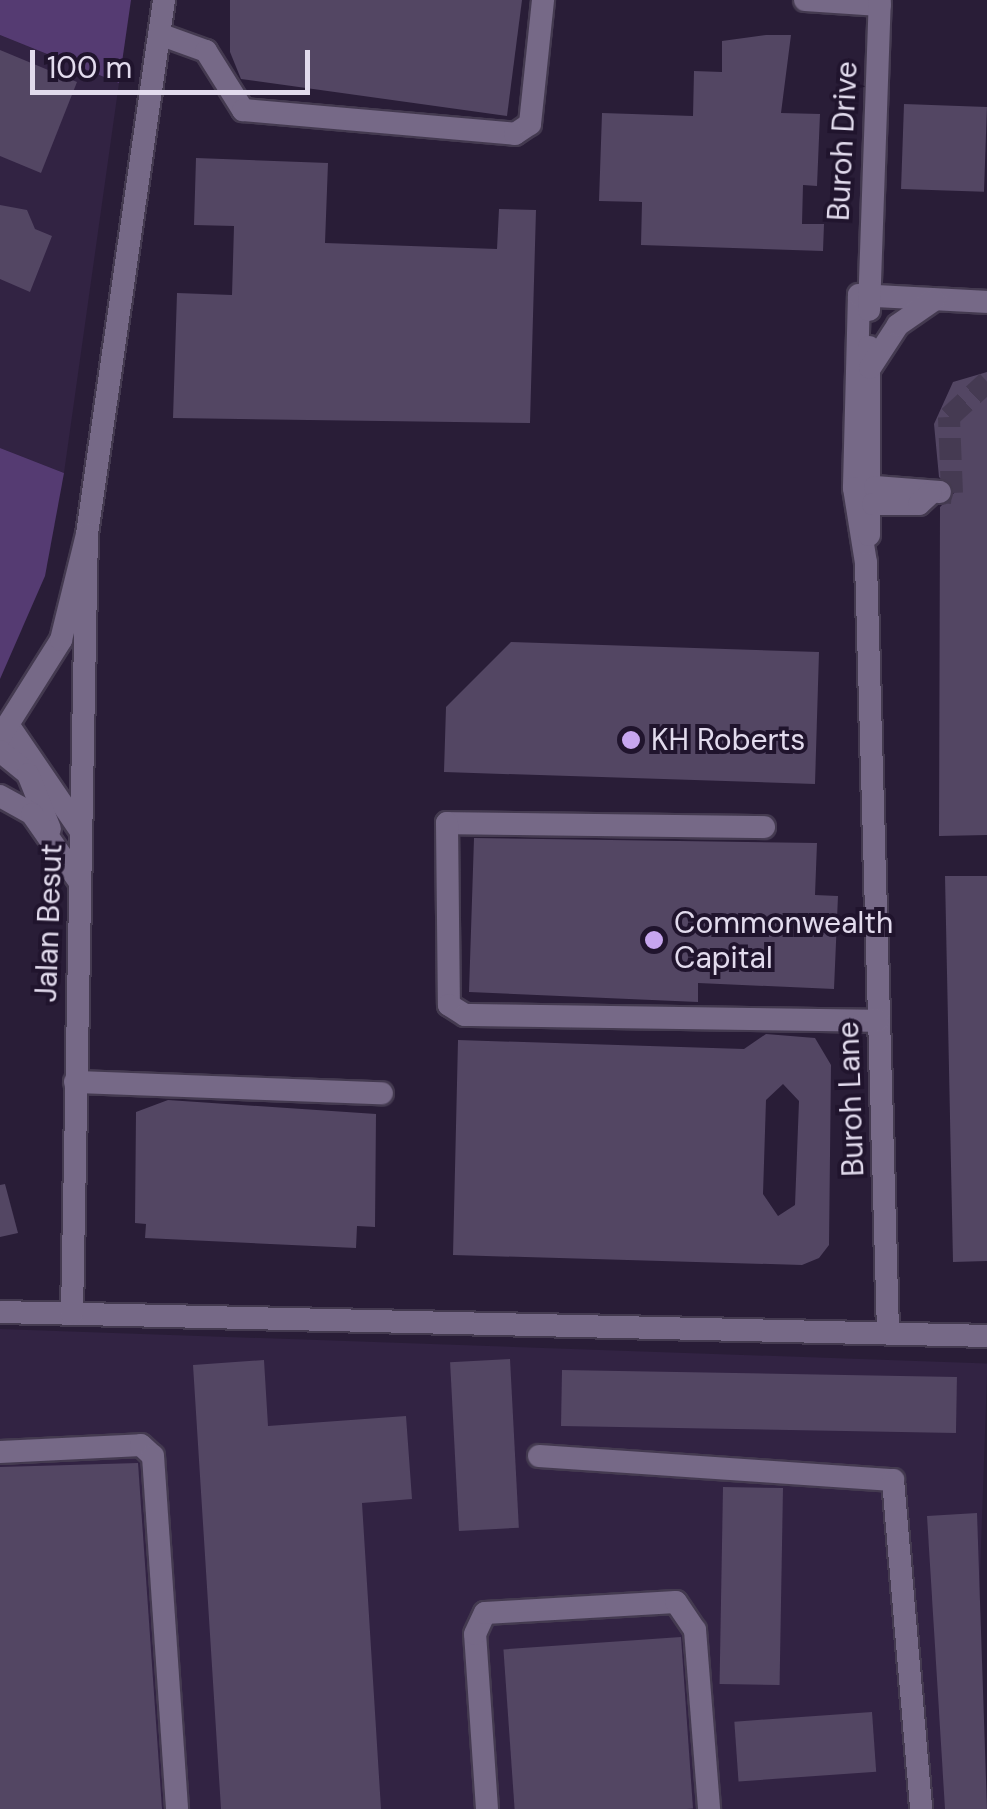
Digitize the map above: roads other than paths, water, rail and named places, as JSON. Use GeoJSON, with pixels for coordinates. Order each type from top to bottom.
{"type":"FeatureCollection","features":[{"type":"Feature","properties":{"kind":"street","name":"Jalan Besut"},"geometry":{"type":"LineString","coordinates":[[4,732],[61,640],[87,534],[164,0]]}},
{"type":"Feature","properties":{"kind":"street"},"geometry":{"type":"LineString","coordinates":[[160,34],[206,51],[243,110],[515,134],[530,124],[543,0]]}},
{"type":"Feature","properties":{"kind":"street"},"geometry":{"type":"LineString","coordinates":[[805,0],[880,3]]}},
{"type":"Feature","properties":{"kind":"street","name":"Buroh Drive"},"geometry":{"type":"LineString","coordinates":[[870,368],[864,292],[880,3]]}},
{"type":"Feature","properties":{"kind":"street"},"geometry":{"type":"LineString","coordinates":[[867,493],[864,292],[987,302]]}},
{"type":"Feature","properties":{"kind":"street"},"geometry":{"type":"LineString","coordinates":[[867,493],[870,368],[898,325],[934,300]]}},
{"type":"Feature","properties":{"kind":"street"},"geometry":{"type":"LineString","coordinates":[[867,493],[936,493]]}},
{"type":"Feature","properties":{"kind":"street","name":"Buroh Lane"},"geometry":{"type":"LineString","coordinates":[[867,493],[888,1333]]}},
{"type":"Feature","properties":{"kind":"street","name":"Jalan Besut"},"geometry":{"type":"LineString","coordinates":[[72,1314],[87,534]]}},
{"type":"Feature","properties":{"kind":"street"},"geometry":{"type":"LineString","coordinates":[[4,732],[81,832]]}},
{"type":"Feature","properties":{"kind":"street"},"geometry":{"type":"LineString","coordinates":[[0,751],[28,774],[52,838],[79,881]]}},
{"type":"Feature","properties":{"kind":"street"},"geometry":{"type":"LineString","coordinates":[[0,796],[52,838]]}},
{"type":"Feature","properties":{"kind":"street"},"geometry":{"type":"LineString","coordinates":[[764,828],[447,823],[450,1004],[465,1015],[878,1021]]}},
{"type":"Feature","properties":{"kind":"street"},"geometry":{"type":"LineString","coordinates":[[75,1082],[382,1093]]}},
{"type":"Feature","properties":{"kind":"street"},"geometry":{"type":"LineString","coordinates":[[0,1312],[987,1336]]}},
{"type":"Feature","properties":{"kind":"street"},"geometry":{"type":"LineString","coordinates":[[0,1452],[142,1444],[153,1456],[176,1809]]}},
{"type":"Feature","properties":{"kind":"street"},"geometry":{"type":"LineString","coordinates":[[539,1456],[894,1480],[921,1809]]}},
{"type":"Feature","properties":{"kind":"street"},"geometry":{"type":"LineString","coordinates":[[487,1809],[475,1634],[485,1613],[676,1602],[696,1630],[709,1809]]}},
{"type":"Feature","properties":{"kind":"tunnel"},"geometry":{"type":"LineString","coordinates":[[940,492],[952,493],[949,417],[987,382]]}},
{"type":"Feature","properties":{"kind":"place","name":"KH Roberts"},"geometry":{"type":"Point","coordinates":[631,740]}},
{"type":"Feature","properties":{"kind":"place","name":"Commonwealth Capital"},"geometry":{"type":"Point","coordinates":[654,940]}}]}
